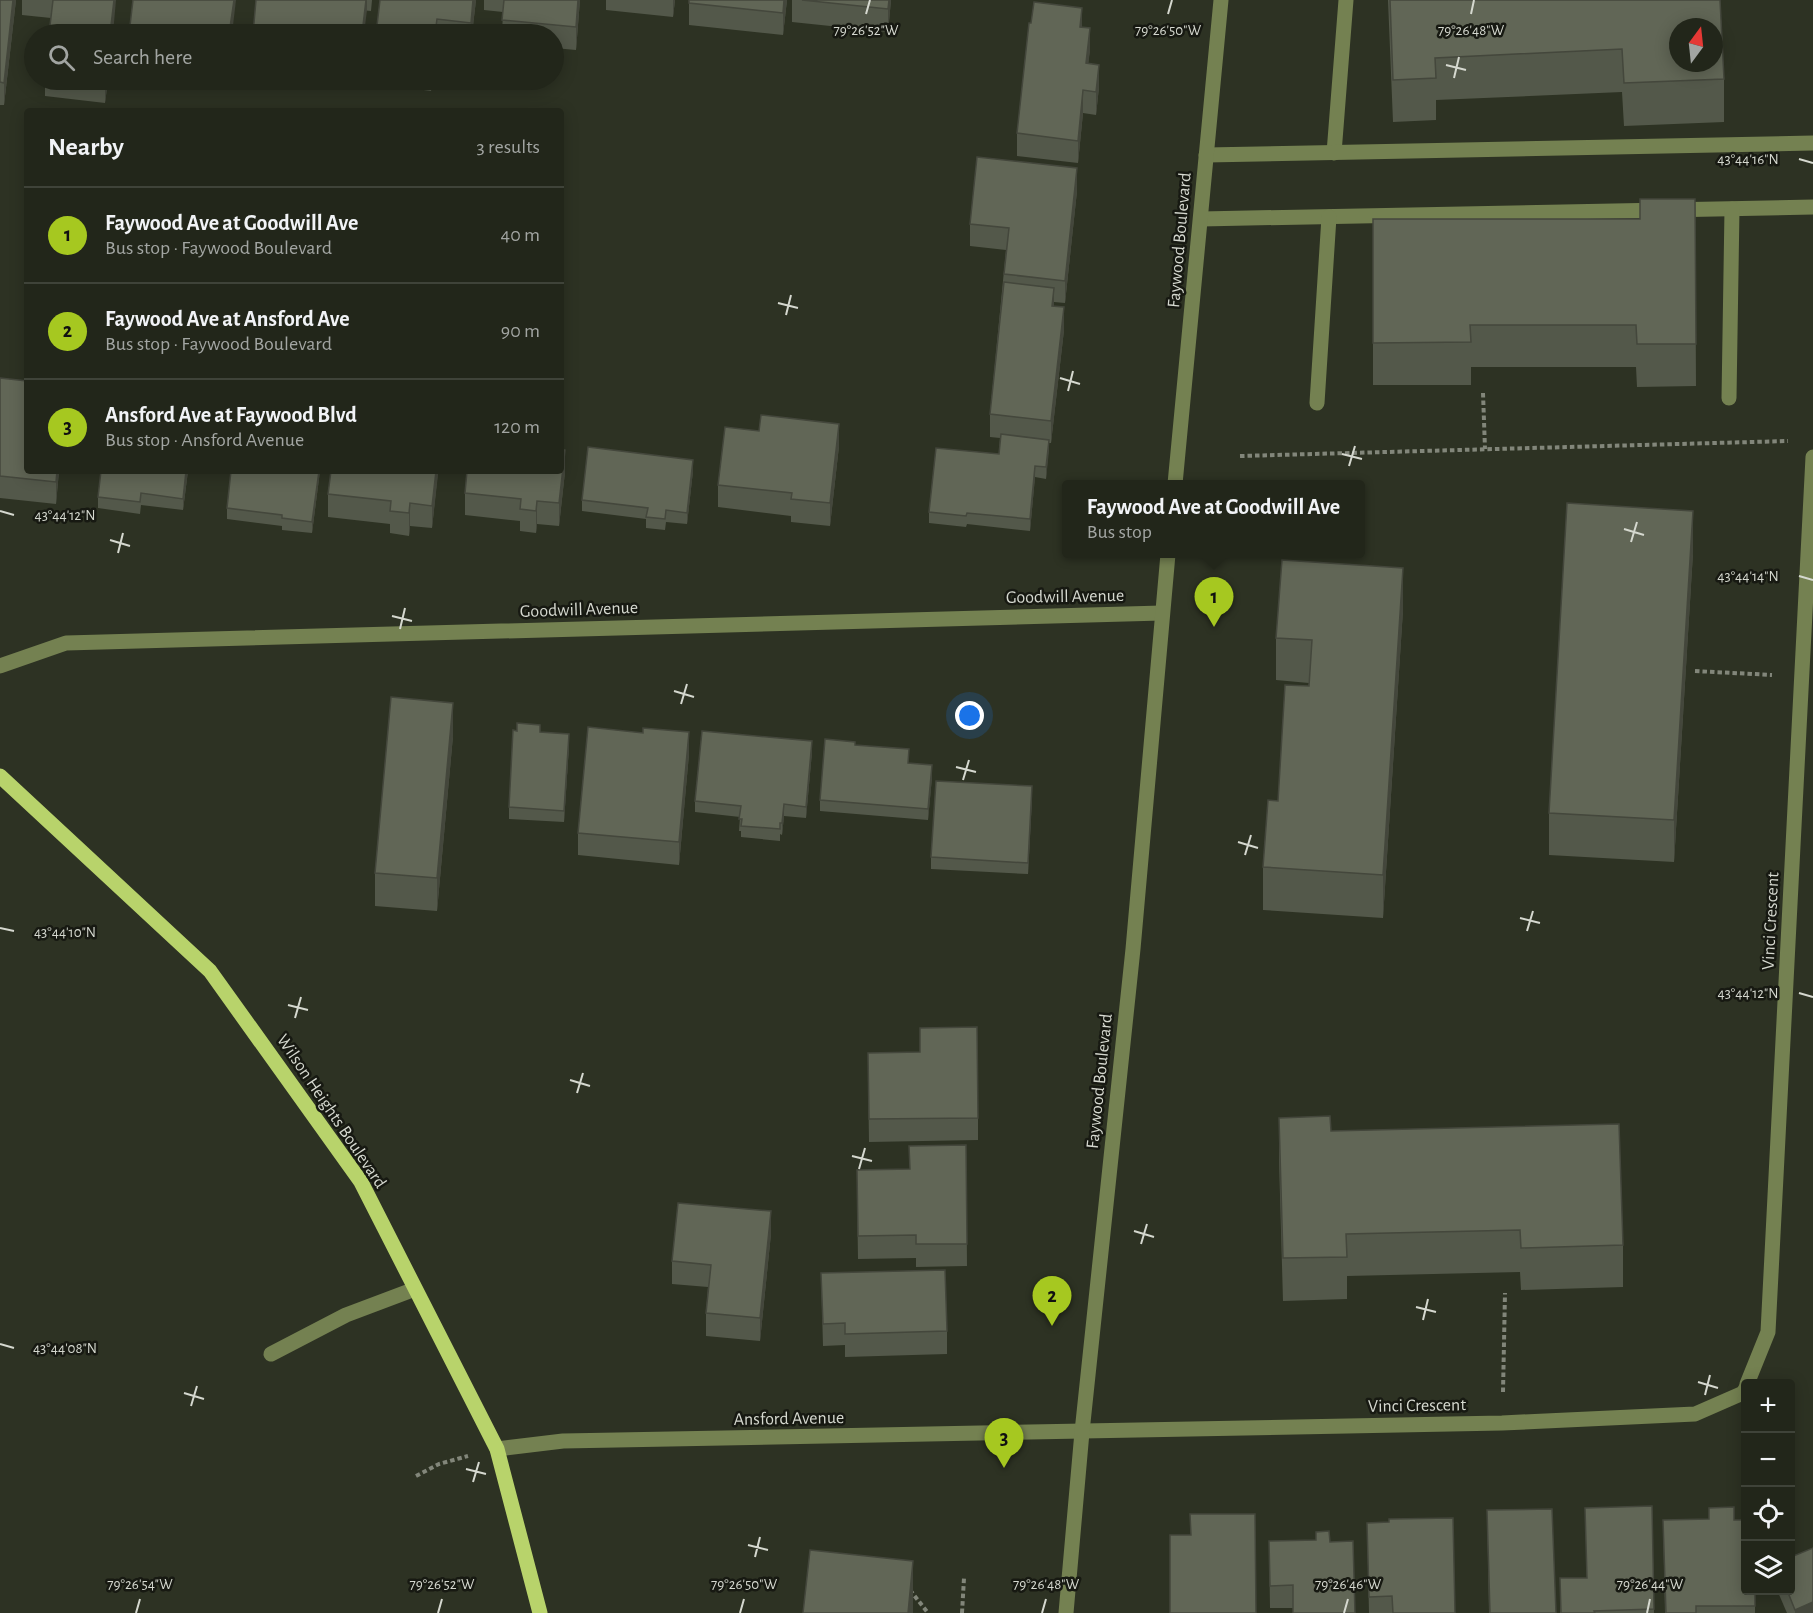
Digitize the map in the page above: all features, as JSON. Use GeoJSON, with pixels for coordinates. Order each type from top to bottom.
{"type":"FeatureCollection","features":[{"type":"Feature","properties":{"kind":"main road","name":"Wilson Heights Boulevard"},"geometry":{"type":"LineString","coordinates":[[0,776],[210,971],[361,1182],[497,1449],[540,1613]]}},
{"type":"Feature","properties":{"kind":"street","name":"Faywood Boulevard"},"geometry":{"type":"LineString","coordinates":[[1175,480],[1221,0]]}},
{"type":"Feature","properties":{"kind":"street"},"geometry":{"type":"LineString","coordinates":[[1334,153],[1346,0]]}},
{"type":"Feature","properties":{"kind":"street"},"geometry":{"type":"LineString","coordinates":[[1206,155],[1813,143]]}},
{"type":"Feature","properties":{"kind":"street"},"geometry":{"type":"LineString","coordinates":[[1201,219],[1813,207]]}},
{"type":"Feature","properties":{"kind":"street"},"geometry":{"type":"LineString","coordinates":[[1729,398],[1732,209]]}},
{"type":"Feature","properties":{"kind":"street"},"geometry":{"type":"LineString","coordinates":[[1317,403],[1329,217]]}},
{"type":"Feature","properties":{"kind":"street","name":"Vinci Crescent"},"geometry":{"type":"LineString","coordinates":[[1749,1379],[1768,1332],[1813,457]]}},
{"type":"Feature","properties":{"kind":"street","name":"Faywood Boulevard"},"geometry":{"type":"LineString","coordinates":[[1066,1613],[1082,1432],[1133,949],[1168,558]]}},
{"type":"Feature","properties":{"kind":"street","name":"Goodwill Avenue"},"geometry":{"type":"LineString","coordinates":[[0,666],[66,643],[1162,614]]}},
{"type":"Feature","properties":{"kind":"street"},"geometry":{"type":"LineString","coordinates":[[271,1354],[346,1315],[415,1288]]}},
{"type":"Feature","properties":{"kind":"street","name":"Vinci Crescent"},"geometry":{"type":"LineString","coordinates":[[1082,1432],[1502,1423],[1695,1414],[1741,1394]]}},
{"type":"Feature","properties":{"kind":"street","name":"Ansford Avenue"},"geometry":{"type":"LineString","coordinates":[[497,1449],[563,1441],[1082,1432]]}},
{"type":"Feature","properties":{"kind":"path"},"geometry":{"type":"LineString","coordinates":[[1483,393],[1485,449]]}},
{"type":"Feature","properties":{"kind":"path"},"geometry":{"type":"LineString","coordinates":[[1240,456],[1790,441]]}},
{"type":"Feature","properties":{"kind":"path"},"geometry":{"type":"LineString","coordinates":[[1695,671],[1803,677]]}},
{"type":"Feature","properties":{"kind":"path"},"geometry":{"type":"LineString","coordinates":[[1502,1423],[1505,1293]]}},
{"type":"Feature","properties":{"kind":"path"},"geometry":{"type":"LineString","coordinates":[[416,1476],[439,1464],[497,1449]]}},
{"type":"Feature","properties":{"kind":"path"},"geometry":{"type":"LineString","coordinates":[[962,1613],[964,1578]]}},
{"type":"Feature","properties":{"kind":"path"},"geometry":{"type":"LineString","coordinates":[[907,1585],[928,1613]]}},
{"type":"Feature","properties":{"kind":"building"},"geometry":{"type":"Polygon","coordinates":[[[0,0],[13,0],[4,83],[0,82],[0,0]]]}},
{"type":"Feature","properties":{"kind":"building"},"geometry":{"type":"Polygon","coordinates":[[[53,0],[114,0],[111,24],[50,24],[53,0]]]}},
{"type":"Feature","properties":{"kind":"building"},"geometry":{"type":"Polygon","coordinates":[[[133,0],[234,0],[230,24],[130,24],[133,0]]]}},
{"type":"Feature","properties":{"kind":"building"},"geometry":{"type":"Polygon","coordinates":[[[256,0],[366,0],[363,24],[254,24],[256,0]]]}},
{"type":"Feature","properties":{"kind":"building"},"geometry":{"type":"Polygon","coordinates":[[[380,0],[473,0],[471,23],[437,19],[436,24],[377,24],[380,0]]]}},
{"type":"Feature","properties":{"kind":"building"},"geometry":{"type":"Polygon","coordinates":[[[504,0],[578,0],[576,27],[564,26],[564,24],[502,20],[504,0]]]}},
{"type":"Feature","properties":{"kind":"building"},"geometry":{"type":"Polygon","coordinates":[[[689,0],[784,0],[783,13],[689,3],[689,0]]]}},
{"type":"Feature","properties":{"kind":"building"},"geometry":{"type":"Polygon","coordinates":[[[802,0],[889,0],[888,9],[802,0]]]}},
{"type":"Feature","properties":{"kind":"building"},"geometry":{"type":"Polygon","coordinates":[[[1390,0],[1720,0],[1721,18],[1669,18],[1669,72],[1723,72],[1723,59],[1724,79],[1624,83],[1622,49],[1435,58],[1436,78],[1393,80],[1390,0]]]}},
{"type":"Feature","properties":{"kind":"building"},"geometry":{"type":"Polygon","coordinates":[[[1034,2],[1082,8],[1080,27],[1090,28],[1086,63],[1099,65],[1096,92],[1083,90],[1078,141],[1017,133],[1029,23],[1031,23],[1034,2]]]}},
{"type":"Feature","properties":{"kind":"building"},"geometry":{"type":"Polygon","coordinates":[[[977,157],[1077,168],[1065,281],[1004,274],[1009,228],[970,224],[977,157]]]}},
{"type":"Feature","properties":{"kind":"building"},"geometry":{"type":"Polygon","coordinates":[[[1640,199],[1695,199],[1696,344],[1637,344],[1636,325],[1470,325],[1471,342],[1373,343],[1373,219],[1640,219],[1640,199]]]}},
{"type":"Feature","properties":{"kind":"building"},"geometry":{"type":"Polygon","coordinates":[[[1004,282],[1054,288],[1052,306],[1064,307],[1051,421],[990,414],[1004,282]]]}},
{"type":"Feature","properties":{"kind":"building"},"geometry":{"type":"Polygon","coordinates":[[[0,378],[24,381],[24,474],[57,474],[56,482],[0,476],[0,378]]]}},
{"type":"Feature","properties":{"kind":"building"},"geometry":{"type":"Polygon","coordinates":[[[761,415],[839,424],[830,503],[791,499],[792,493],[718,485],[725,427],[759,431],[761,415]]]}},
{"type":"Feature","properties":{"kind":"building"},"geometry":{"type":"Polygon","coordinates":[[[1001,434],[1049,440],[1046,467],[1035,466],[1030,519],[929,512],[936,448],[999,454],[1001,434]]]}},
{"type":"Feature","properties":{"kind":"building"},"geometry":{"type":"Polygon","coordinates":[[[588,447],[693,460],[687,513],[666,510],[665,519],[646,517],[648,508],[582,500],[588,447]]]}},
{"type":"Feature","properties":{"kind":"building"},"geometry":{"type":"Polygon","coordinates":[[[101,474],[186,474],[183,499],[141,493],[140,502],[98,497],[101,474]]]}},
{"type":"Feature","properties":{"kind":"building"},"geometry":{"type":"Polygon","coordinates":[[[231,474],[319,474],[312,522],[282,518],[282,515],[227,508],[231,474]]]}},
{"type":"Feature","properties":{"kind":"building"},"geometry":{"type":"Polygon","coordinates":[[[331,474],[436,474],[432,506],[410,503],[409,513],[390,511],[391,501],[328,494],[331,474]]]}},
{"type":"Feature","properties":{"kind":"building"},"geometry":{"type":"Polygon","coordinates":[[[467,474],[562,474],[559,503],[537,501],[536,511],[520,509],[521,499],[465,493],[467,474]]]}},
{"type":"Feature","properties":{"kind":"building"},"geometry":{"type":"Polygon","coordinates":[[[1567,503],[1693,511],[1674,820],[1549,813],[1567,503]]]}},
{"type":"Feature","properties":{"kind":"building"},"geometry":{"type":"Polygon","coordinates":[[[1282,560],[1403,568],[1383,875],[1263,867],[1268,800],[1278,801],[1285,685],[1309,686],[1312,640],[1276,638],[1282,560]]]}},
{"type":"Feature","properties":{"kind":"building"},"geometry":{"type":"Polygon","coordinates":[[[391,697],[453,703],[437,878],[375,873],[391,697]]]}},
{"type":"Feature","properties":{"kind":"building"},"geometry":{"type":"Polygon","coordinates":[[[517,723],[540,725],[540,732],[569,734],[564,811],[509,807],[513,730],[517,731],[517,723]]]}},
{"type":"Feature","properties":{"kind":"building"},"geometry":{"type":"Polygon","coordinates":[[[588,727],[643,733],[643,728],[689,732],[679,842],[578,833],[588,727]]]}},
{"type":"Feature","properties":{"kind":"building"},"geometry":{"type":"Polygon","coordinates":[[[702,731],[812,741],[806,807],[784,804],[780,829],[741,826],[742,819],[739,819],[741,806],[695,801],[702,731]]]}},
{"type":"Feature","properties":{"kind":"building"},"geometry":{"type":"Polygon","coordinates":[[[825,739],[855,742],[855,745],[909,749],[908,763],[932,765],[928,809],[820,800],[825,739]]]}},
{"type":"Feature","properties":{"kind":"building"},"geometry":{"type":"Polygon","coordinates":[[[936,781],[1032,786],[1028,863],[931,857],[936,781]]]}},
{"type":"Feature","properties":{"kind":"building"},"geometry":{"type":"Polygon","coordinates":[[[977,1027],[978,1118],[869,1119],[868,1053],[920,1052],[920,1028],[977,1027]]]}},
{"type":"Feature","properties":{"kind":"building"},"geometry":{"type":"Polygon","coordinates":[[[1330,1116],[1331,1131],[1619,1124],[1623,1245],[1521,1248],[1520,1230],[1346,1234],[1347,1257],[1283,1258],[1279,1118],[1330,1116]]]}},
{"type":"Feature","properties":{"kind":"building"},"geometry":{"type":"Polygon","coordinates":[[[966,1145],[967,1244],[916,1244],[916,1235],[858,1236],[857,1170],[910,1169],[909,1146],[966,1145]]]}},
{"type":"Feature","properties":{"kind":"building"},"geometry":{"type":"Polygon","coordinates":[[[678,1203],[771,1211],[760,1318],[706,1313],[711,1265],[672,1261],[678,1203]]]}},
{"type":"Feature","properties":{"kind":"building"},"geometry":{"type":"Polygon","coordinates":[[[945,1270],[947,1331],[845,1334],[845,1323],[823,1324],[821,1273],[945,1270]]]}},
{"type":"Feature","properties":{"kind":"building"},"geometry":{"type":"Polygon","coordinates":[[[1652,1506],[1654,1609],[1561,1613],[1560,1578],[1587,1578],[1585,1508],[1652,1506]]]}},
{"type":"Feature","properties":{"kind":"building"},"geometry":{"type":"Polygon","coordinates":[[[1734,1507],[1734,1520],[1741,1520],[1741,1595],[1755,1595],[1755,1606],[1696,1606],[1696,1613],[1666,1613],[1663,1520],[1709,1519],[1709,1508],[1734,1507]]]}},
{"type":"Feature","properties":{"kind":"building"},"geometry":{"type":"Polygon","coordinates":[[[1552,1509],[1556,1613],[1490,1613],[1487,1510],[1552,1509]]]}},
{"type":"Feature","properties":{"kind":"building"},"geometry":{"type":"Polygon","coordinates":[[[1190,1514],[1255,1514],[1256,1613],[1170,1613],[1170,1535],[1191,1535],[1190,1514]]]}},
{"type":"Feature","properties":{"kind":"building"},"geometry":{"type":"Polygon","coordinates":[[[1453,1518],[1455,1613],[1393,1613],[1392,1596],[1369,1597],[1367,1523],[1389,1522],[1389,1519],[1453,1518]]]}},
{"type":"Feature","properties":{"kind":"building"},"geometry":{"type":"Polygon","coordinates":[[[1329,1531],[1330,1542],[1353,1541],[1355,1613],[1293,1613],[1293,1585],[1270,1586],[1269,1541],[1316,1540],[1316,1532],[1329,1531]]]}},
{"type":"Feature","properties":{"kind":"building"},"geometry":{"type":"Polygon","coordinates":[[[1813,1548],[1813,1602],[1795,1610],[1789,1595],[1795,1595],[1795,1555],[1813,1548]]]}},
{"type":"Feature","properties":{"kind":"building"},"geometry":{"type":"Polygon","coordinates":[[[810,1550],[913,1561],[908,1613],[803,1613],[810,1550]]]}},
{"type":"Feature","properties":{"kind":"place","name":"Faywood Ave at Goodwill Ave"},"geometry":{"type":"Point","coordinates":[1214,627]}},
{"type":"Feature","properties":{"kind":"place","name":"Faywood Ave at Ansford Ave"},"geometry":{"type":"Point","coordinates":[1052,1326]}},
{"type":"Feature","properties":{"kind":"place","name":"Ansford Ave at Faywood Blvd"},"geometry":{"type":"Point","coordinates":[1004,1468]}}]}
